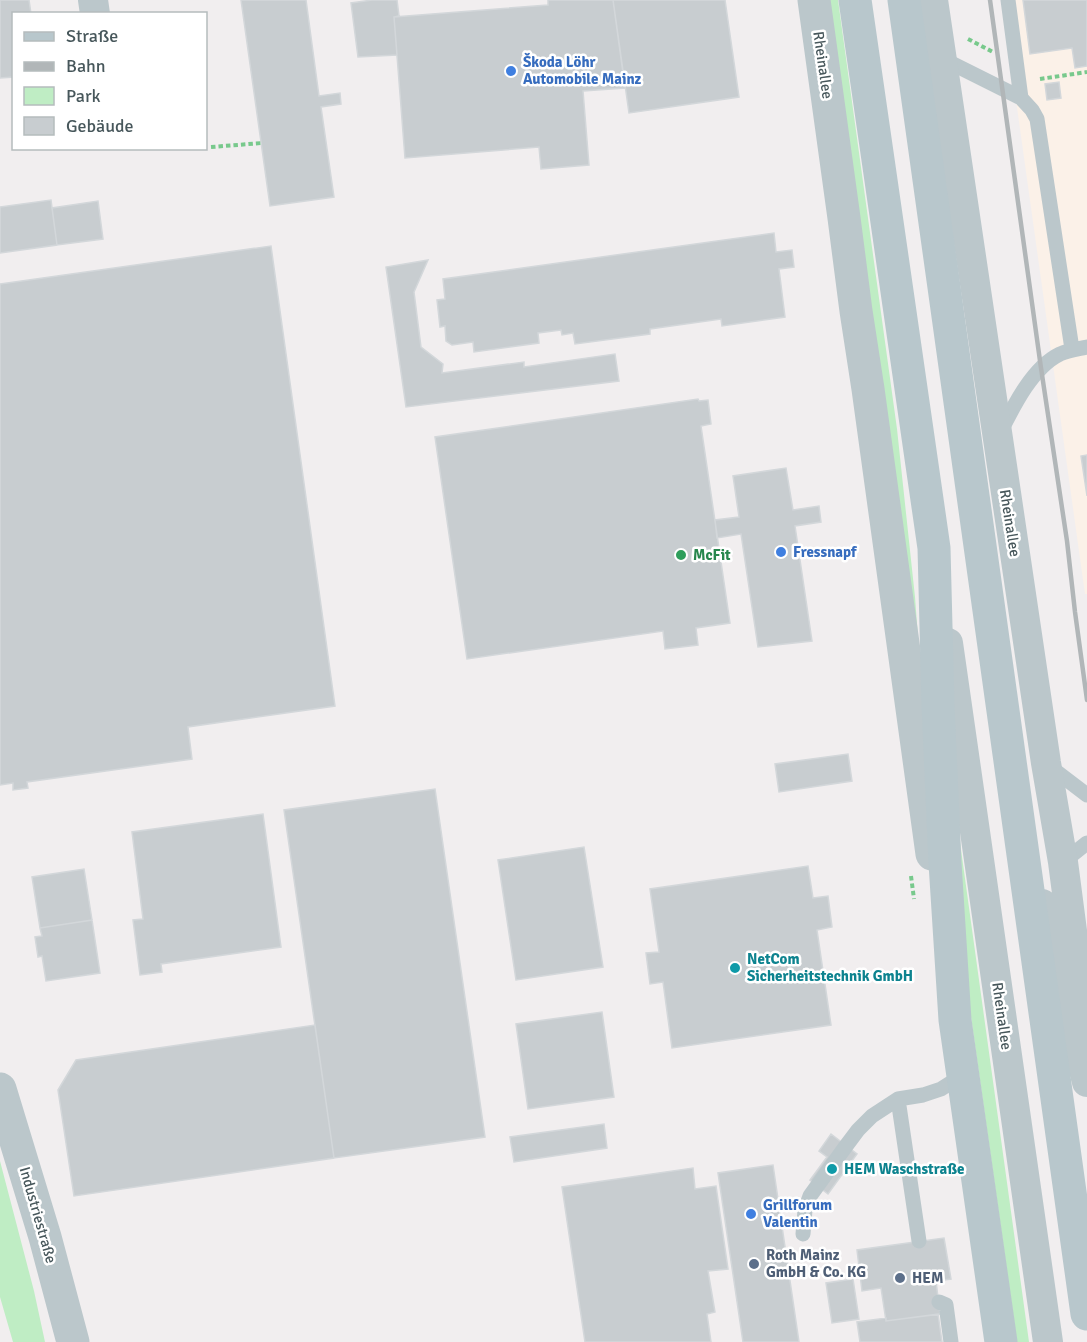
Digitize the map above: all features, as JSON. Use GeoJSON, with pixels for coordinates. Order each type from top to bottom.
{"type":"FeatureCollection","features":[{"type":"Feature","properties":{"kind":"main road","name":"Rheinallee"},"geometry":{"type":"LineString","coordinates":[[855,0],[934,548],[939,739],[955,1020],[1000,1342]]}},
{"type":"Feature","properties":{"kind":"main road"},"geometry":{"type":"LineString","coordinates":[[904,0],[1087,1314]]}},
{"type":"Feature","properties":{"kind":"street","name":"Rheinallee"},"geometry":{"type":"LineString","coordinates":[[814,0],[955,1020]]}},
{"type":"Feature","properties":{"kind":"street","name":"Rheinallee"},"geometry":{"type":"LineString","coordinates":[[933,0],[997,439],[1063,862],[1087,1046]]}},
{"type":"Feature","properties":{"kind":"street","name":"Rheinallee"},"geometry":{"type":"LineString","coordinates":[[934,548],[1048,1342]]}},
{"type":"Feature","properties":{"kind":"street"},"geometry":{"type":"LineString","coordinates":[[1016,804],[1087,1082]]}},
{"type":"Feature","properties":{"kind":"street","name":"Industriestraße"},"geometry":{"type":"LineString","coordinates":[[0,1089],[45,1237],[73,1342]]}},
{"type":"Feature","properties":{"kind":"lane"},"geometry":{"type":"LineString","coordinates":[[1008,0],[1021,98]]}},
{"type":"Feature","properties":{"kind":"lane"},"geometry":{"type":"LineString","coordinates":[[941,58],[1021,98],[1037,119],[1079,348],[1059,354],[1041,368],[1013,406],[997,439]]}},
{"type":"Feature","properties":{"kind":"lane"},"geometry":{"type":"LineString","coordinates":[[1046,763],[1087,795]]}},
{"type":"Feature","properties":{"kind":"lane"},"geometry":{"type":"LineString","coordinates":[[1063,862],[1087,843]]}},
{"type":"Feature","properties":{"kind":"lane"},"geometry":{"type":"LineString","coordinates":[[803,1234],[805,1210],[816,1185],[858,1130],[872,1116],[898,1100],[941,1089],[963,1075]]}},
{"type":"Feature","properties":{"kind":"lane"},"geometry":{"type":"LineString","coordinates":[[898,1100],[919,1241]]}},
{"type":"Feature","properties":{"kind":"lane"},"geometry":{"type":"LineString","coordinates":[[939,1302],[946,1305],[951,1342]]}},
{"type":"Feature","properties":{"kind":"path"},"geometry":{"type":"LineString","coordinates":[[211,147],[261,143]]}},
{"type":"Feature","properties":{"kind":"shaded area"},"geometry":{"type":"Polygon","coordinates":[[[1002,0],[1087,0],[1087,594],[1085,594],[1002,0]]]}},
{"type":"Feature","properties":{"kind":"green space"},"geometry":{"type":"Polygon","coordinates":[[[825,0],[838,0],[897,429],[921,677],[825,0]]]}},
{"type":"Feature","properties":{"kind":"green space"},"geometry":{"type":"Polygon","coordinates":[[[950,770],[1029,1342],[1017,1342],[958,925],[950,770]]]}},
{"type":"Feature","properties":{"kind":"green space"},"geometry":{"type":"Polygon","coordinates":[[[0,1161],[45,1342],[13,1342],[0,1297],[0,1161]]]}},
{"type":"Feature","properties":{"kind":"building"},"geometry":{"type":"Polygon","coordinates":[[[0,0],[29,0],[31,12],[12,12],[12,77],[0,78],[0,0]]]}},
{"type":"Feature","properties":{"kind":"building"},"geometry":{"type":"Polygon","coordinates":[[[241,0],[306,0],[319,96],[340,93],[341,104],[321,107],[334,197],[270,206],[241,0]]]}},
{"type":"Feature","properties":{"kind":"building"},"geometry":{"type":"Polygon","coordinates":[[[397,0],[399,16],[394,17],[397,55],[358,57],[351,3],[397,0]]]}},
{"type":"Feature","properties":{"kind":"building","name":"Škoda Löhr Automobile Mainz"},"geometry":{"type":"Polygon","coordinates":[[[548,0],[613,0],[625,88],[583,91],[589,165],[541,169],[539,147],[405,158],[394,17],[548,5],[548,0]]]}},
{"type":"Feature","properties":{"kind":"building"},"geometry":{"type":"Polygon","coordinates":[[[613,0],[725,0],[739,97],[629,113],[613,0]]]}},
{"type":"Feature","properties":{"kind":"building"},"geometry":{"type":"Polygon","coordinates":[[[1023,0],[1087,0],[1087,66],[1075,68],[1072,48],[1030,54],[1023,0]]]}},
{"type":"Feature","properties":{"kind":"building"},"geometry":{"type":"Polygon","coordinates":[[[1059,82],[1061,98],[1047,100],[1045,84],[1059,82]]]}},
{"type":"Feature","properties":{"kind":"building"},"geometry":{"type":"Polygon","coordinates":[[[51,200],[57,245],[0,253],[0,207],[51,200]]]}},
{"type":"Feature","properties":{"kind":"building"},"geometry":{"type":"Polygon","coordinates":[[[98,201],[103,239],[57,245],[52,208],[98,201]]]}},
{"type":"Feature","properties":{"kind":"building"},"geometry":{"type":"Polygon","coordinates":[[[774,233],[776,252],[792,250],[794,267],[779,269],[785,317],[722,326],[721,319],[650,329],[650,334],[575,344],[573,333],[562,335],[561,330],[538,333],[539,343],[474,352],[473,342],[452,345],[446,341],[445,326],[440,327],[437,300],[445,299],[443,279],[774,233]]]}},
{"type":"Feature","properties":{"kind":"building"},"geometry":{"type":"Polygon","coordinates":[[[271,246],[335,706],[188,727],[192,759],[27,782],[28,788],[13,790],[13,783],[0,785],[0,284],[271,246]]]}},
{"type":"Feature","properties":{"kind":"building"},"geometry":{"type":"Polygon","coordinates":[[[428,260],[414,292],[421,347],[443,364],[442,373],[524,362],[524,367],[615,354],[619,381],[406,407],[386,267],[428,260]]]}},
{"type":"Feature","properties":{"kind":"building"},"geometry":{"type":"Polygon","coordinates":[[[698,399],[699,401],[708,400],[711,424],[701,426],[730,623],[696,628],[698,645],[665,649],[663,631],[467,659],[435,437],[698,399]]]}},
{"type":"Feature","properties":{"kind":"building"},"geometry":{"type":"Polygon","coordinates":[[[1087,455],[1087,496],[1081,456],[1087,455]]]}},
{"type":"Feature","properties":{"kind":"building"},"geometry":{"type":"Polygon","coordinates":[[[786,468],[793,510],[819,506],[821,522],[795,526],[812,641],[758,647],[741,534],[717,538],[715,520],[739,517],[733,476],[786,468]]]}},
{"type":"Feature","properties":{"kind":"building"},"geometry":{"type":"Polygon","coordinates":[[[848,754],[852,781],[779,792],[775,764],[848,754]]]}},
{"type":"Feature","properties":{"kind":"building"},"geometry":{"type":"Polygon","coordinates":[[[435,789],[485,1137],[334,1158],[284,810],[435,789]]]}},
{"type":"Feature","properties":{"kind":"building"},"geometry":{"type":"Polygon","coordinates":[[[263,814],[281,947],[161,964],[162,972],[140,975],[133,920],[143,919],[132,832],[263,814]]]}},
{"type":"Feature","properties":{"kind":"building"},"geometry":{"type":"Polygon","coordinates":[[[584,847],[603,967],[516,980],[498,860],[584,847]]]}},
{"type":"Feature","properties":{"kind":"building","name":"NetCom Sicherheitstechnik GmbH"},"geometry":{"type":"Polygon","coordinates":[[[808,866],[813,898],[828,896],[832,927],[817,930],[831,1025],[672,1048],[663,982],[650,984],[646,953],[659,952],[650,889],[808,866]]]}},
{"type":"Feature","properties":{"kind":"building"},"geometry":{"type":"Polygon","coordinates":[[[84,869],[92,920],[40,928],[32,877],[84,869]]]}},
{"type":"Feature","properties":{"kind":"building"},"geometry":{"type":"Polygon","coordinates":[[[92,920],[100,973],[46,981],[42,956],[38,957],[35,937],[42,936],[40,928],[92,920]]]}},
{"type":"Feature","properties":{"kind":"building"},"geometry":{"type":"Polygon","coordinates":[[[602,1012],[614,1097],[528,1109],[516,1024],[602,1012]]]}},
{"type":"Feature","properties":{"kind":"building"},"geometry":{"type":"Polygon","coordinates":[[[315,1025],[334,1158],[74,1196],[58,1090],[76,1060],[315,1025]]]}},
{"type":"Feature","properties":{"kind":"building"},"geometry":{"type":"Polygon","coordinates":[[[604,1124],[607,1148],[514,1162],[510,1137],[604,1124]]]}},
{"type":"Feature","properties":{"kind":"building","name":"HEM Waschstraße"},"geometry":{"type":"Polygon","coordinates":[[[831,1134],[857,1154],[828,1194],[810,1180],[827,1157],[819,1151],[831,1134]]]}},
{"type":"Feature","properties":{"kind":"building"},"geometry":{"type":"Polygon","coordinates":[[[773,1165],[799,1342],[743,1342],[718,1173],[773,1165]]]}},
{"type":"Feature","properties":{"kind":"building"},"geometry":{"type":"Polygon","coordinates":[[[693,1168],[695,1189],[716,1186],[728,1269],[708,1271],[715,1312],[707,1314],[711,1342],[585,1342],[562,1187],[693,1168]]]}},
{"type":"Feature","properties":{"kind":"building"},"geometry":{"type":"Polygon","coordinates":[[[944,1238],[951,1279],[936,1281],[940,1314],[886,1321],[881,1288],[862,1291],[857,1250],[944,1238]]]}},
{"type":"Feature","properties":{"kind":"building"},"geometry":{"type":"Polygon","coordinates":[[[853,1279],[859,1319],[832,1323],[826,1283],[853,1279]]]}},
{"type":"Feature","properties":{"kind":"building"},"geometry":{"type":"Polygon","coordinates":[[[938,1314],[942,1342],[860,1342],[857,1322],[886,1318],[886,1321],[938,1314]]]}},
{"type":"Feature","properties":{"kind":"railway"},"geometry":{"type":"LineString","coordinates":[[990,0],[1067,541],[1087,700]]}},
{"type":"Feature","properties":{"kind":"place","name":"Škoda Löhr Automobile Mainz"},"geometry":{"type":"Point","coordinates":[511,71]}},
{"type":"Feature","properties":{"kind":"place","name":"Fressnapf"},"geometry":{"type":"Point","coordinates":[781,552]}},
{"type":"Feature","properties":{"kind":"place","name":"McFit"},"geometry":{"type":"Point","coordinates":[681,555]}},
{"type":"Feature","properties":{"kind":"place","name":"NetCom Sicherheitstechnik GmbH"},"geometry":{"type":"Point","coordinates":[735,968]}},
{"type":"Feature","properties":{"kind":"place","name":"HEM Waschstraße"},"geometry":{"type":"Point","coordinates":[832,1169]}},
{"type":"Feature","properties":{"kind":"place","name":"Grillforum Valentin"},"geometry":{"type":"Point","coordinates":[751,1214]}},
{"type":"Feature","properties":{"kind":"place","name":"Roth Mainz GmbH & Co. KG"},"geometry":{"type":"Point","coordinates":[754,1264]}},
{"type":"Feature","properties":{"kind":"place","name":"HEM"},"geometry":{"type":"Point","coordinates":[900,1278]}}]}
